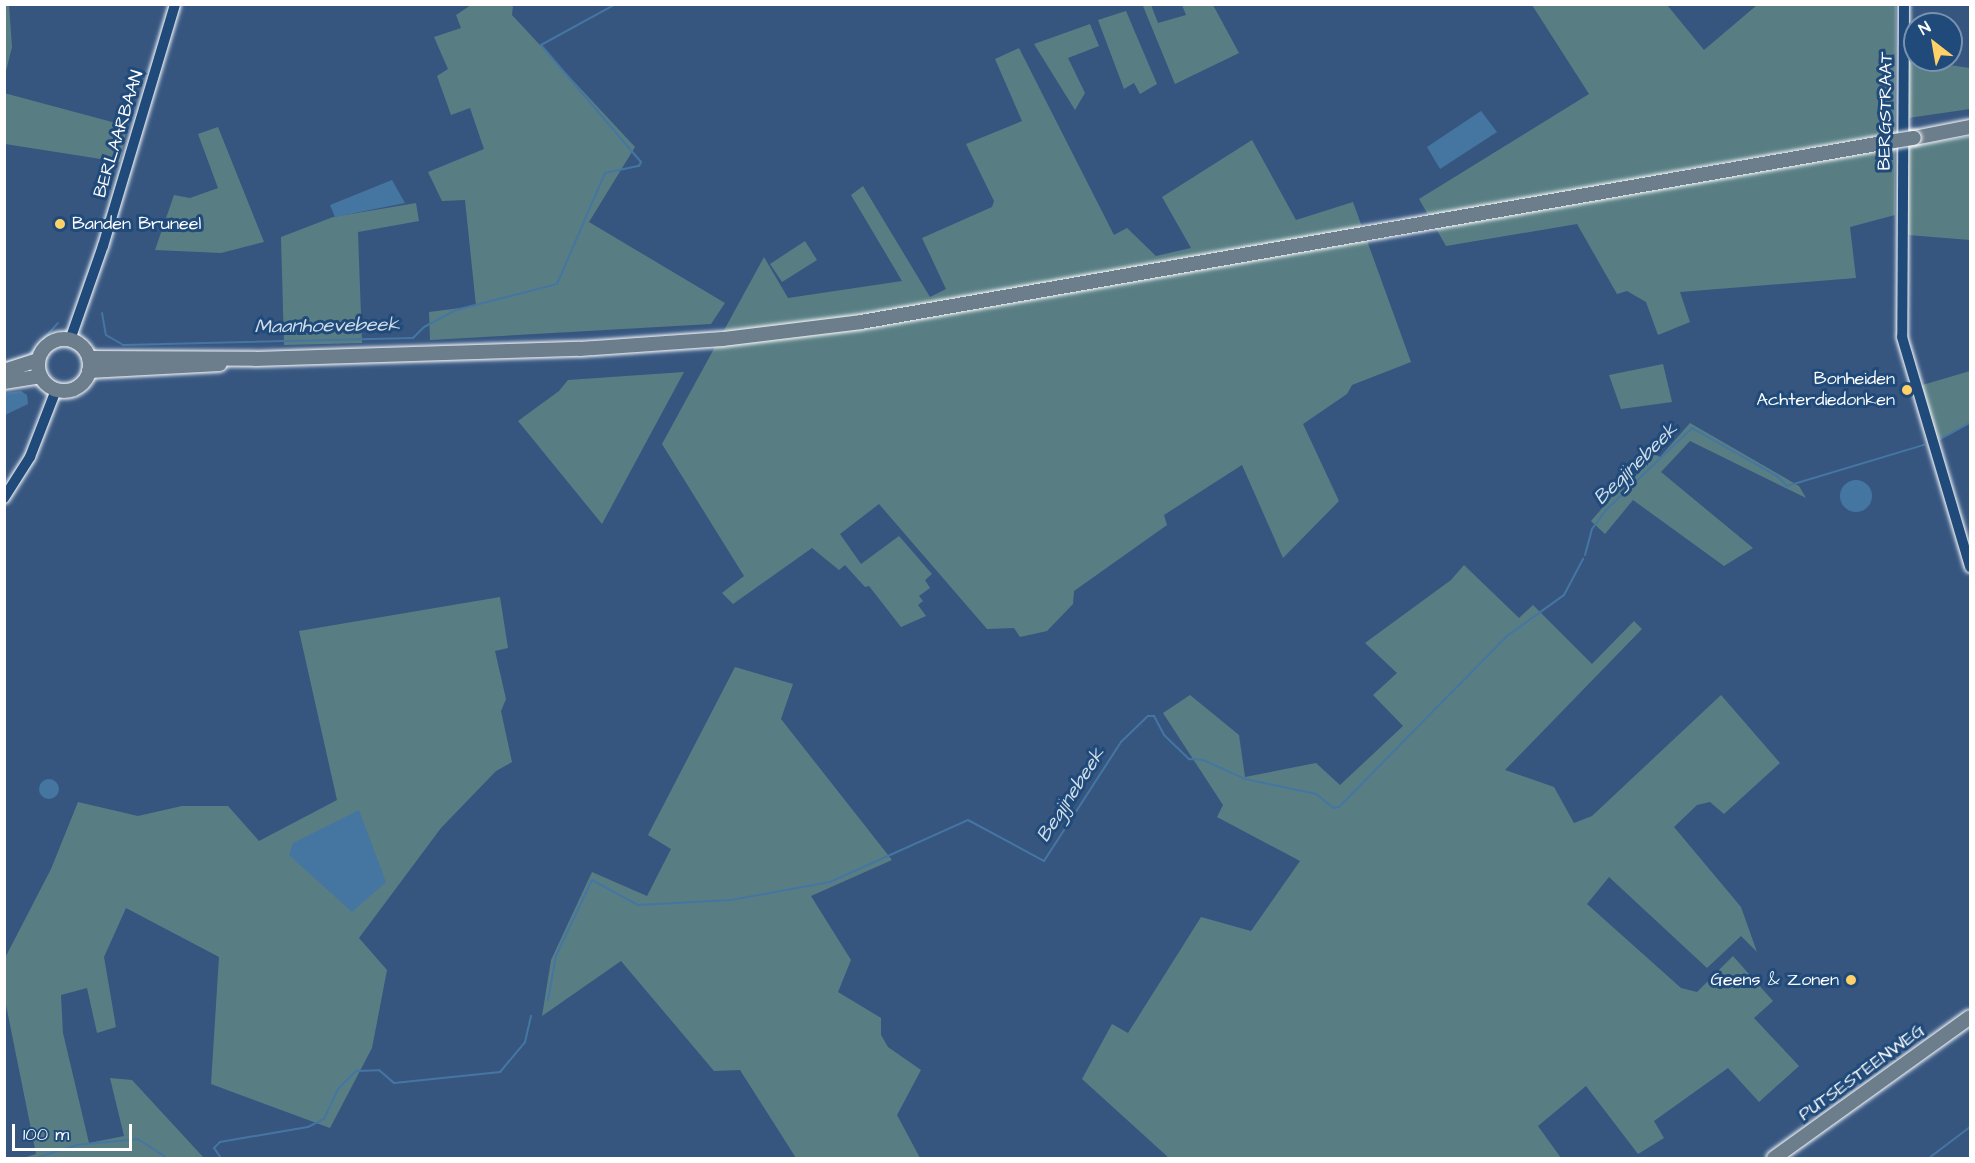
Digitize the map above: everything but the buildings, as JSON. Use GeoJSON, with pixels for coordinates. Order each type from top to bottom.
{"type":"FeatureCollection","features":[{"type":"Feature","properties":{"kind":"main road"},"geometry":{"type":"LineString","coordinates":[[89,364],[580,349],[723,339],[991,301],[1971,127]]}},
{"type":"Feature","properties":{"kind":"main road"},"geometry":{"type":"LineString","coordinates":[[4,371],[38,360],[50,343],[70,340],[82,346],[89,364]]}},
{"type":"Feature","properties":{"kind":"main road"},"geometry":{"type":"LineString","coordinates":[[38,360],[40,376],[56,390],[75,389],[89,364]]}},
{"type":"Feature","properties":{"kind":"main road"},"geometry":{"type":"LineString","coordinates":[[4,382],[40,376]]}},
{"type":"Feature","properties":{"kind":"main road","name":"PUTSESTEENWEG"},"geometry":{"type":"LineString","coordinates":[[1774,1158],[1971,1017]]}},
{"type":"Feature","properties":{"kind":"street","name":"BERLAARBAAN"},"geometry":{"type":"LineString","coordinates":[[70,340],[103,246],[175,4]]}},
{"type":"Feature","properties":{"kind":"street","name":"BERGSTRAAT"},"geometry":{"type":"LineString","coordinates":[[1904,4],[1899,306],[1904,354],[1971,567]]}},
{"type":"Feature","properties":{"kind":"street"},"geometry":{"type":"LineString","coordinates":[[4,498],[30,457],[56,390]]}},
{"type":"Feature","properties":{"kind":"green space"},"geometry":{"type":"Polygon","coordinates":[[[5,4],[9,5],[12,47],[5,75],[5,4]]]}},
{"type":"Feature","properties":{"kind":"green space"},"geometry":{"type":"Polygon","coordinates":[[[471,5],[513,5],[512,15],[635,147],[589,222],[725,303],[711,324],[430,340],[429,312],[476,306],[465,200],[442,201],[428,172],[484,149],[470,108],[451,115],[437,76],[448,69],[434,37],[461,28],[456,15],[471,5]]]}},
{"type":"Feature","properties":{"kind":"green space"},"geometry":{"type":"Polygon","coordinates":[[[1151,5],[1158,23],[1186,15],[1182,5],[1213,5],[1239,53],[1175,84],[1143,6],[1151,5]]]}},
{"type":"Feature","properties":{"kind":"green space"},"geometry":{"type":"Polygon","coordinates":[[[1532,5],[1667,5],[1704,50],[1757,5],[1896,5],[1895,133],[1670,172],[1670,187],[1895,148],[1895,215],[1850,227],[1856,278],[1680,292],[1690,322],[1658,335],[1646,302],[1627,291],[1617,294],[1577,224],[1446,246],[1419,199],[1589,94],[1532,5]]]}},
{"type":"Feature","properties":{"kind":"green space"},"geometry":{"type":"Polygon","coordinates":[[[1126,11],[1157,84],[1140,94],[1134,83],[1124,89],[1098,20],[1126,11]]]}},
{"type":"Feature","properties":{"kind":"green space"},"geometry":{"type":"Polygon","coordinates":[[[1090,24],[1099,46],[1068,58],[1085,93],[1075,110],[1034,44],[1090,24]]]}},
{"type":"Feature","properties":{"kind":"green space"},"geometry":{"type":"Polygon","coordinates":[[[1019,48],[1114,235],[1127,228],[1156,256],[1191,248],[1162,197],[1252,140],[1296,220],[1353,202],[1411,362],[1352,385],[1347,394],[1303,424],[1339,501],[1283,558],[1242,465],[1164,515],[1167,525],[1074,591],[1073,604],[1047,631],[1020,637],[1014,628],[987,629],[879,504],[840,534],[861,564],[899,536],[932,574],[925,580],[930,588],[919,596],[923,601],[918,605],[926,616],[901,627],[869,586],[865,587],[845,565],[839,570],[812,548],[733,604],[722,593],[744,576],[662,444],[764,257],[788,298],[902,281],[851,195],[863,186],[930,297],[946,289],[922,238],[992,207],[994,201],[966,144],[1022,121],[995,59],[1019,48]]]}},
{"type":"Feature","properties":{"kind":"green space"},"geometry":{"type":"Polygon","coordinates":[[[1963,67],[1970,68],[1970,109],[1908,118],[1908,72],[1963,72],[1963,67]]]}},
{"type":"Feature","properties":{"kind":"green space"},"geometry":{"type":"Polygon","coordinates":[[[4,93],[127,126],[120,162],[5,144],[4,93]]]}},
{"type":"Feature","properties":{"kind":"green space"},"geometry":{"type":"Polygon","coordinates":[[[218,127],[264,242],[221,253],[155,250],[174,195],[190,198],[218,188],[198,134],[218,127]]]}},
{"type":"Feature","properties":{"kind":"green space"},"geometry":{"type":"Polygon","coordinates":[[[1970,136],[1970,240],[1908,235],[1907,147],[1970,136]]]}},
{"type":"Feature","properties":{"kind":"green space"},"geometry":{"type":"Polygon","coordinates":[[[416,203],[419,221],[358,232],[362,343],[284,345],[281,237],[333,217],[416,203]]]}},
{"type":"Feature","properties":{"kind":"green space"},"geometry":{"type":"Polygon","coordinates":[[[805,241],[817,260],[782,282],[770,264],[805,241]]]}},
{"type":"Feature","properties":{"kind":"green space"},"geometry":{"type":"Polygon","coordinates":[[[1663,364],[1672,402],[1621,409],[1609,375],[1663,364]]]}},
{"type":"Feature","properties":{"kind":"green space"},"geometry":{"type":"Polygon","coordinates":[[[1970,371],[1970,423],[1937,441],[1919,386],[1970,371]]]}},
{"type":"Feature","properties":{"kind":"green space"},"geometry":{"type":"Polygon","coordinates":[[[684,372],[602,524],[518,421],[559,391],[568,380],[684,372]]]}},
{"type":"Feature","properties":{"kind":"green space"},"geometry":{"type":"Polygon","coordinates":[[[1690,423],[1799,486],[1806,498],[1690,441],[1661,472],[1753,548],[1724,566],[1633,500],[1605,534],[1591,521],[1651,452],[1660,457],[1690,423]]]}},
{"type":"Feature","properties":{"kind":"green space"},"geometry":{"type":"Polygon","coordinates":[[[1464,565],[1519,618],[1533,605],[1592,664],[1634,621],[1642,629],[1505,770],[1554,787],[1574,823],[1592,816],[1721,695],[1780,763],[1724,814],[1710,802],[1697,805],[1674,827],[1741,907],[1757,952],[1741,936],[1707,968],[1609,877],[1587,904],[1681,988],[1697,992],[1733,956],[1773,1001],[1754,1018],[1799,1066],[1759,1102],[1728,1068],[1654,1121],[1664,1138],[1638,1154],[1586,1086],[1538,1126],[1561,1158],[1169,1158],[1082,1079],[1112,1024],[1128,1033],[1201,917],[1251,931],[1300,861],[1217,817],[1223,805],[1163,713],[1190,695],[1239,735],[1245,777],[1316,763],[1340,785],[1403,726],[1373,695],[1397,673],[1365,643],[1451,580],[1464,565]]]}},
{"type":"Feature","properties":{"kind":"green space"},"geometry":{"type":"Polygon","coordinates":[[[500,597],[508,648],[495,651],[506,699],[501,711],[512,762],[496,771],[441,828],[359,938],[387,970],[372,1048],[330,1128],[211,1084],[219,957],[126,908],[104,957],[116,1027],[97,1033],[87,988],[61,995],[63,1033],[89,1143],[124,1136],[110,1078],[132,1080],[204,1158],[23,1158],[36,1154],[5,1000],[6,956],[51,869],[78,802],[138,816],[182,806],[228,806],[259,841],[337,800],[299,631],[500,597]]]}},
{"type":"Feature","properties":{"kind":"green space"},"geometry":{"type":"Polygon","coordinates":[[[735,667],[793,684],[781,719],[892,860],[811,896],[851,960],[838,992],[881,1018],[881,1035],[888,1047],[921,1070],[897,1115],[920,1158],[796,1158],[740,1070],[714,1071],[621,961],[542,1016],[551,960],[592,872],[647,896],[671,849],[648,835],[735,667]]]}},
{"type":"Feature","properties":{"kind":"water"},"geometry":{"type":"Polygon","coordinates":[[[1481,111],[1497,132],[1440,169],[1427,147],[1481,111]]]}},
{"type":"Feature","properties":{"kind":"water"},"geometry":{"type":"Polygon","coordinates":[[[392,180],[405,203],[335,217],[330,205],[392,180]]]}},
{"type":"Feature","properties":{"kind":"water"},"geometry":{"type":"Polygon","coordinates":[[[21,391],[27,395],[28,404],[5,415],[5,393],[21,391]]]}},
{"type":"Feature","properties":{"kind":"water"},"geometry":{"type":"Polygon","coordinates":[[[1856,480],[1867,485],[1872,496],[1867,507],[1856,512],[1845,507],[1840,496],[1845,485],[1856,480]]]}},
{"type":"Feature","properties":{"kind":"water"},"geometry":{"type":"Polygon","coordinates":[[[45,779],[53,779],[59,785],[59,793],[53,799],[45,799],[39,793],[39,785],[45,779]]]}},
{"type":"Feature","properties":{"kind":"water"},"geometry":{"type":"Polygon","coordinates":[[[359,810],[386,882],[352,912],[289,855],[293,843],[359,810]]]}},
{"type":"Feature","properties":{"kind":"waterway","name":"Maanhoevebeek"},"geometry":{"type":"LineString","coordinates":[[102,313],[106,335],[123,345],[413,338],[424,327],[456,310],[557,284],[605,173],[639,166],[641,162],[541,45],[616,4]]}},
{"type":"Feature","properties":{"kind":"waterway","name":"Maanhoevebeek"},"geometry":{"type":"LineString","coordinates":[[4,363],[29,355],[58,323]]}},
{"type":"Feature","properties":{"kind":"waterway","name":"Begijnebeek"},"geometry":{"type":"LineString","coordinates":[[1937,441],[1970,423]]}},
{"type":"Feature","properties":{"kind":"waterway","name":"Begijnebeek"},"geometry":{"type":"LineString","coordinates":[[1585,555],[1592,529],[1606,510],[1692,428],[1777,476],[1787,486],[1924,445]]}},
{"type":"Feature","properties":{"kind":"waterway","name":"Begijnebeek"},"geometry":{"type":"LineString","coordinates":[[548,1000],[556,956],[592,880],[638,905],[731,900],[830,882],[968,820],[1044,861],[1121,742],[1148,716],[1154,716],[1164,735],[1189,759],[1203,760],[1245,779],[1316,794],[1333,808],[1339,807],[1507,636],[1564,595],[1583,559]]}},
{"type":"Feature","properties":{"kind":"waterway","name":"Begijnebeek"},"geometry":{"type":"LineString","coordinates":[[221,1158],[214,1148],[220,1142],[308,1127],[324,1119],[338,1089],[356,1071],[379,1070],[394,1083],[500,1072],[525,1042],[531,1016]]}},
{"type":"Feature","properties":{"kind":"waterway"},"geometry":{"type":"LineString","coordinates":[[1929,1158],[1970,1127]]}},
{"type":"Feature","properties":{"kind":"waterway","name":"Begijnebeek"},"geometry":{"type":"LineString","coordinates":[[36,1158],[77,1145],[138,1139],[167,1158]]}},
{"type":"Feature","properties":{"kind":"place","name":"Banden Bruneel"},"geometry":{"type":"Point","coordinates":[60,224]}},
{"type":"Feature","properties":{"kind":"place","name":"Bonheiden Achterdiedonken"},"geometry":{"type":"Point","coordinates":[1907,390]}},
{"type":"Feature","properties":{"kind":"place","name":"Geens & Zonen"},"geometry":{"type":"Point","coordinates":[1851,980]}}]}
